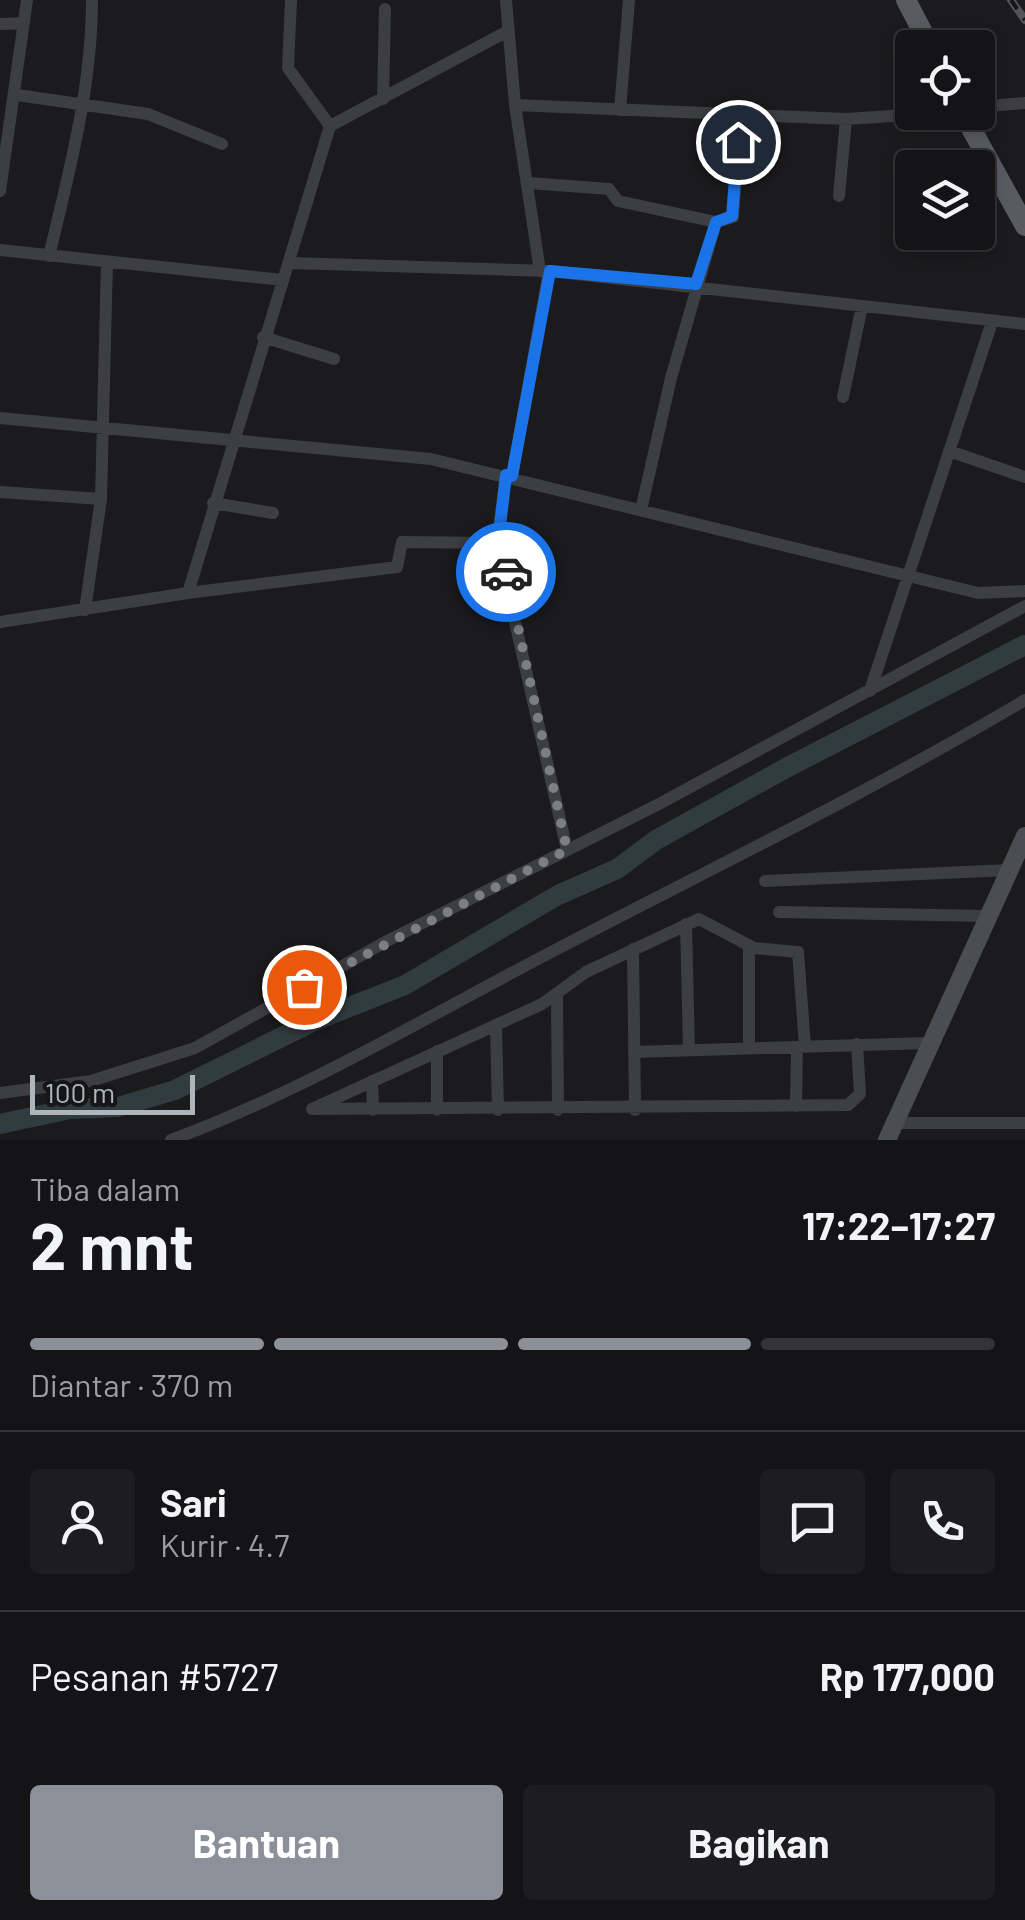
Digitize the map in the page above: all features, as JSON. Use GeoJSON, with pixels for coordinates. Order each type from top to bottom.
{"type":"FeatureCollection","features":[{"type":"Feature","properties":{"kind":"main road"},"geometry":{"type":"LineString","coordinates":[[906,0],[922,30]]}},
{"type":"Feature","properties":{"kind":"main road"},"geometry":{"type":"LineString","coordinates":[[972,130],[1025,226]]}},
{"type":"Feature","properties":{"kind":"street"},"geometry":{"type":"LineString","coordinates":[[0,191],[27,0]]}},
{"type":"Feature","properties":{"kind":"street"},"geometry":{"type":"LineString","coordinates":[[48,256],[70,169],[92,31],[92,0]]}},
{"type":"Feature","properties":{"kind":"street"},"geometry":{"type":"LineString","coordinates":[[291,0],[288,68],[330,126]]}},
{"type":"Feature","properties":{"kind":"street"},"geometry":{"type":"LineString","coordinates":[[506,0],[515,105],[545,271],[498,543],[567,850]]}},
{"type":"Feature","properties":{"kind":"street"},"geometry":{"type":"LineString","coordinates":[[620,110],[629,0]]}},
{"type":"Feature","properties":{"kind":"street"},"geometry":{"type":"LineString","coordinates":[[384,98],[385,9]]}},
{"type":"Feature","properties":{"kind":"street"},"geometry":{"type":"LineString","coordinates":[[0,24],[24,23]]}},
{"type":"Feature","properties":{"kind":"street"},"geometry":{"type":"LineString","coordinates":[[188,593],[330,126],[506,32]]}},
{"type":"Feature","properties":{"kind":"street"},"geometry":{"type":"LineString","coordinates":[[16,95],[148,114],[222,144]]}},
{"type":"Feature","properties":{"kind":"street"},"geometry":{"type":"LineString","coordinates":[[995,106],[1025,103]]}},
{"type":"Feature","properties":{"kind":"street"},"geometry":{"type":"LineString","coordinates":[[515,105],[846,119],[895,116]]}},
{"type":"Feature","properties":{"kind":"street"},"geometry":{"type":"LineString","coordinates":[[528,183],[603,188],[618,201],[716,222],[732,216],[740,113]]}},
{"type":"Feature","properties":{"kind":"street"},"geometry":{"type":"LineString","coordinates":[[839,196],[846,119]]}},
{"type":"Feature","properties":{"kind":"street"},"geometry":{"type":"LineString","coordinates":[[641,510],[696,284],[716,222]]}},
{"type":"Feature","properties":{"kind":"street"},"geometry":{"type":"LineString","coordinates":[[0,250],[283,280]]}},
{"type":"Feature","properties":{"kind":"street"},"geometry":{"type":"LineString","coordinates":[[85,610],[101,499],[107,262]]}},
{"type":"Feature","properties":{"kind":"street"},"geometry":{"type":"LineString","coordinates":[[291,263],[545,271],[696,284],[1025,324]]}},
{"type":"Feature","properties":{"kind":"street"},"geometry":{"type":"LineString","coordinates":[[843,397],[862,306]]}},
{"type":"Feature","properties":{"kind":"street"},"geometry":{"type":"LineString","coordinates":[[870,690],[992,322]]}},
{"type":"Feature","properties":{"kind":"street"},"geometry":{"type":"LineString","coordinates":[[264,337],[334,359]]}},
{"type":"Feature","properties":{"kind":"street"},"geometry":{"type":"LineString","coordinates":[[0,418],[231,442],[364,451],[509,475],[978,593],[1025,591]]}},
{"type":"Feature","properties":{"kind":"street"},"geometry":{"type":"LineString","coordinates":[[949,451],[1025,477]]}},
{"type":"Feature","properties":{"kind":"street"},"geometry":{"type":"LineString","coordinates":[[0,492],[101,499]]}},
{"type":"Feature","properties":{"kind":"street"},"geometry":{"type":"LineString","coordinates":[[213,503],[272,513]]}},
{"type":"Feature","properties":{"kind":"street"},"geometry":{"type":"LineString","coordinates":[[0,622],[397,567],[402,542],[498,543]]}},
{"type":"Feature","properties":{"kind":"street"},"geometry":{"type":"LineString","coordinates":[[0,1093],[92,1081],[195,1048],[386,941],[567,850],[1025,606]]}},
{"type":"Feature","properties":{"kind":"street"},"geometry":{"type":"LineString","coordinates":[[171,1140],[338,1066],[578,938],[862,795],[1025,700]]}},
{"type":"Feature","properties":{"kind":"street"},"geometry":{"type":"LineString","coordinates":[[1025,836],[891,1132],[1025,1123]]}},
{"type":"Feature","properties":{"kind":"street"},"geometry":{"type":"LineString","coordinates":[[765,882],[1010,870]]}},
{"type":"Feature","properties":{"kind":"street"},"geometry":{"type":"LineString","coordinates":[[779,912],[988,916]]}},
{"type":"Feature","properties":{"kind":"street"},"geometry":{"type":"LineString","coordinates":[[796,1106],[801,1046],[800,954],[795,950],[748,945],[699,918],[586,972],[557,996],[312,1109],[635,1110],[848,1105],[858,1099],[857,1044]]}},
{"type":"Feature","properties":{"kind":"street"},"geometry":{"type":"LineString","coordinates":[[686,924],[689,1050]]}},
{"type":"Feature","properties":{"kind":"street"},"geometry":{"type":"LineString","coordinates":[[748,945],[749,1048]]}},
{"type":"Feature","properties":{"kind":"street"},"geometry":{"type":"LineString","coordinates":[[633,949],[635,1110]]}},
{"type":"Feature","properties":{"kind":"street"},"geometry":{"type":"LineString","coordinates":[[557,996],[558,1110]]}},
{"type":"Feature","properties":{"kind":"street"},"geometry":{"type":"LineString","coordinates":[[496,1025],[498,1110]]}},
{"type":"Feature","properties":{"kind":"street"},"geometry":{"type":"LineString","coordinates":[[634,1052],[928,1043]]}},
{"type":"Feature","properties":{"kind":"street"},"geometry":{"type":"LineString","coordinates":[[437,1051],[437,1110]]}},
{"type":"Feature","properties":{"kind":"street"},"geometry":{"type":"LineString","coordinates":[[372,1081],[373,1110]]}},
{"type":"Feature","properties":{"kind":"street"},"geometry":{"type":"LineString","coordinates":[[215,1140],[219,1122]]}},
{"type":"Feature","properties":{"kind":"waterway"},"geometry":{"type":"LineString","coordinates":[[0,1124],[70,1109],[118,1107],[175,1090],[314,1021],[405,985],[558,895],[617,869],[656,840],[786,768],[1025,645]]}},
{"type":"Feature","properties":{"kind":"railway"},"geometry":{"type":"LineString","coordinates":[[1011,0],[1025,20]]}},
{"type":"Feature","properties":{"kind":"way so far"},"geometry":{"type":"LineString","coordinates":[[304,987],[567,850],[506,572]]}},
{"type":"Feature","properties":{"kind":"route"},"geometry":{"type":"LineString","coordinates":[[506,572],[498,543],[506,475],[512,476],[550,271],[696,284],[716,222],[732,216],[738,142]]}}]}
